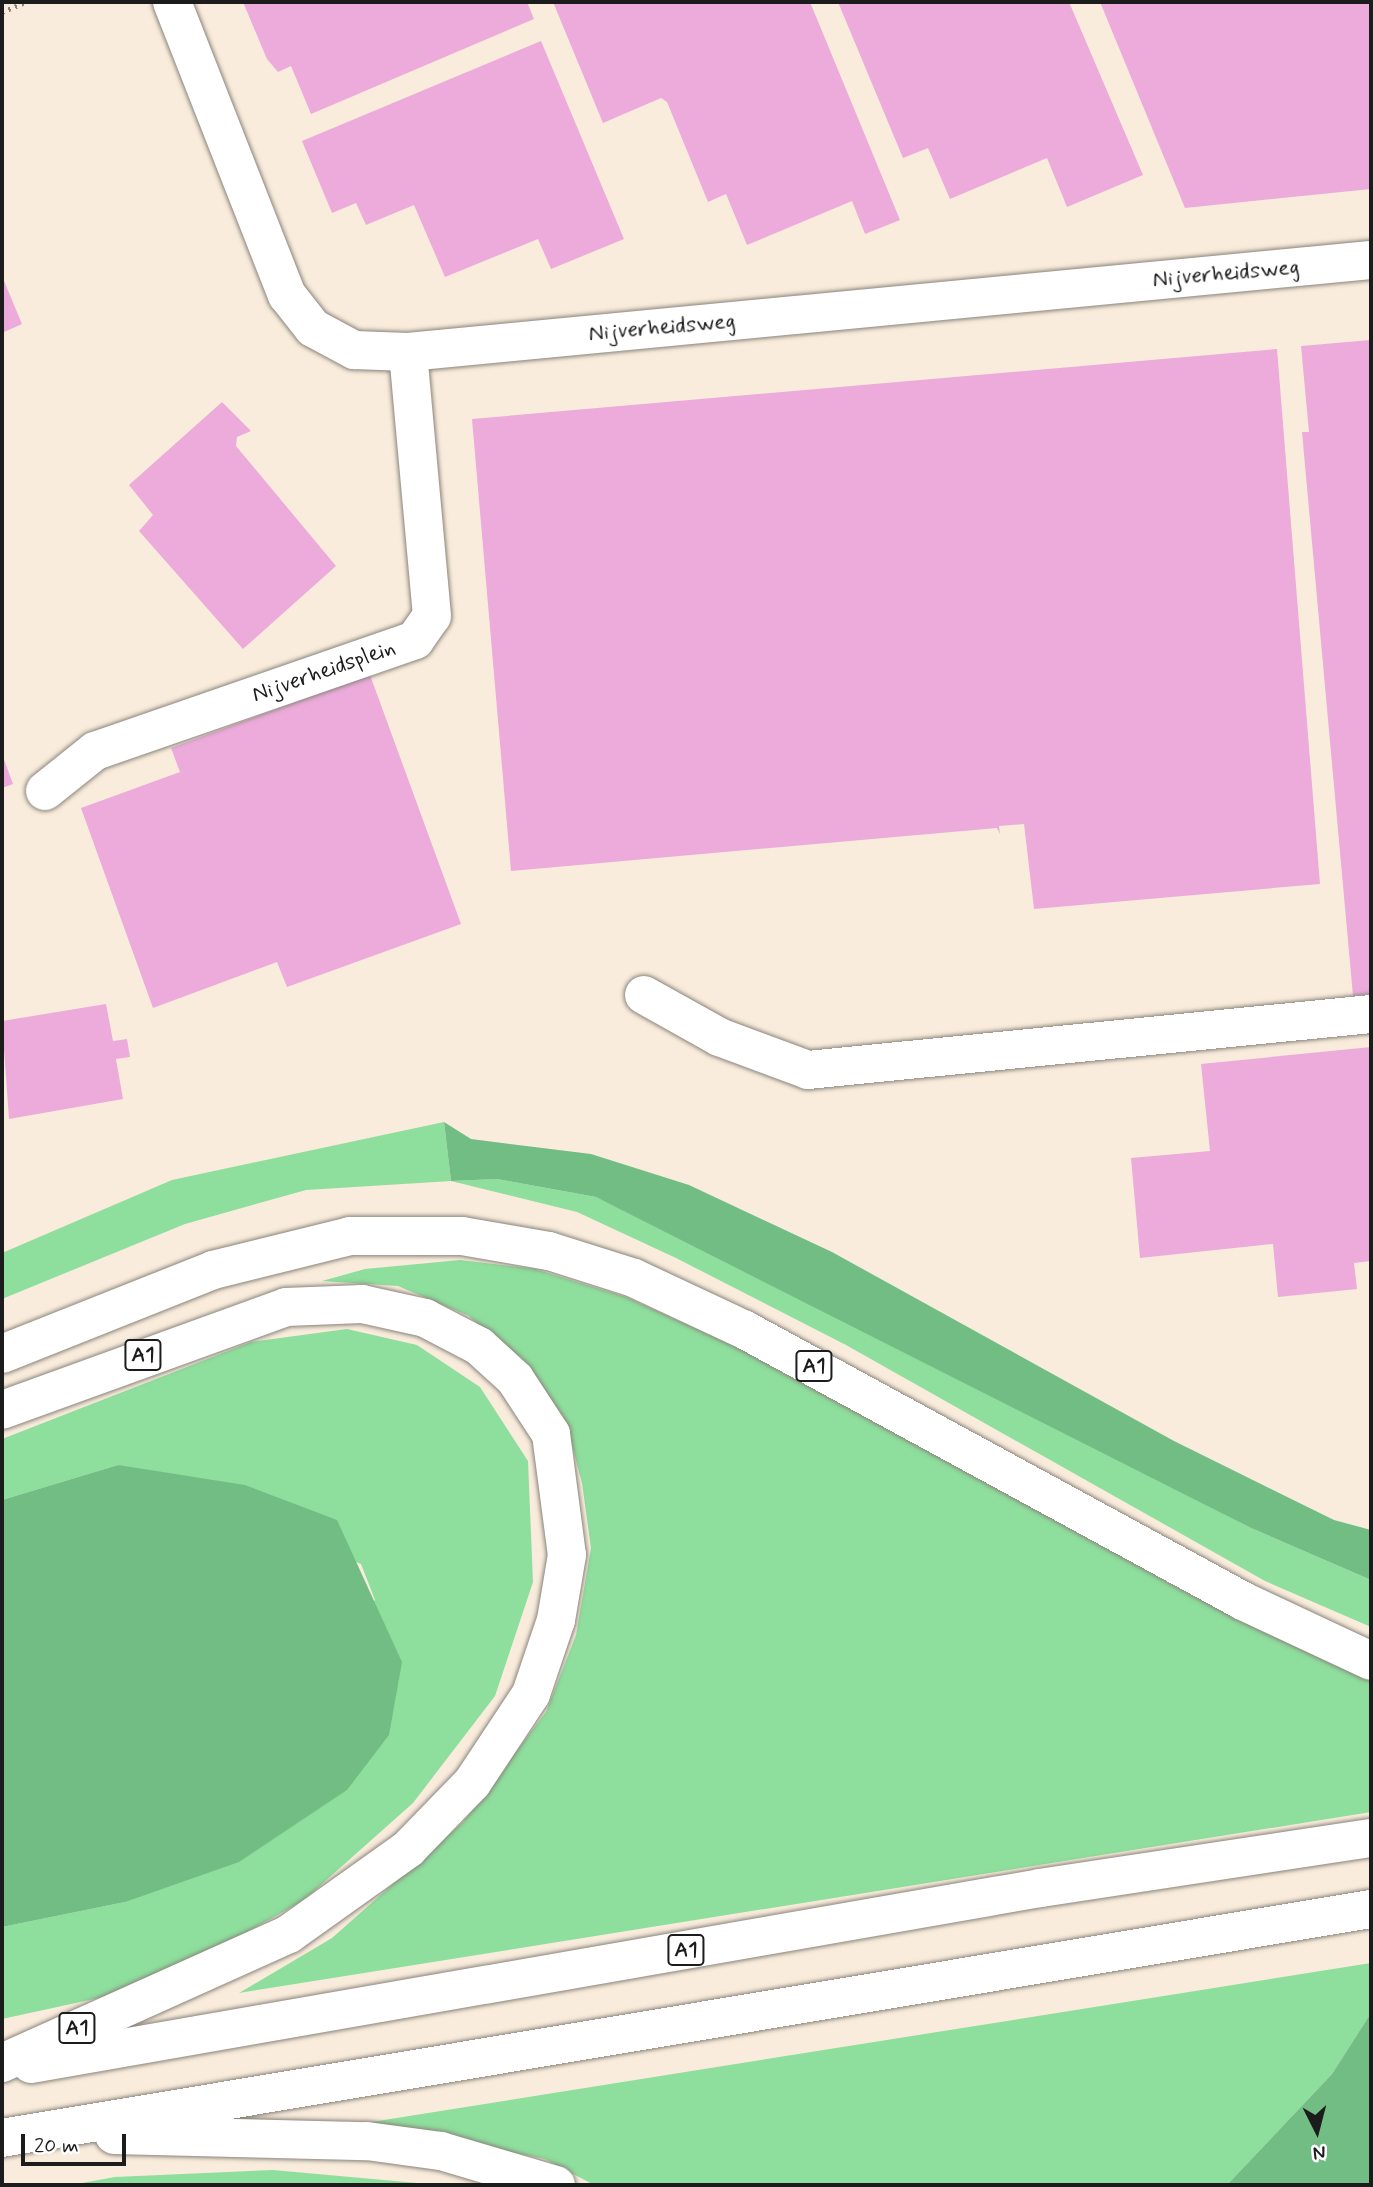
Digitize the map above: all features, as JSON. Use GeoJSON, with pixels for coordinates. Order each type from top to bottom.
{"type":"FeatureCollection","features":[{"type":"Feature","properties":{"kind":"main road","name":"Nijverheidsweg"},"geometry":{"type":"LineString","coordinates":[[172,2],[288,295],[313,328],[354,350],[408,352],[1371,260]]}},
{"type":"Feature","properties":{"kind":"main road","name":"Nijverheidsplein"},"geometry":{"type":"LineString","coordinates":[[45,791],[95,751],[415,640],[432,616],[408,352]]}},
{"type":"Feature","properties":{"kind":"main road"},"geometry":{"type":"LineString","coordinates":[[644,995],[719,1037],[808,1070],[1371,1014]]}},
{"type":"Feature","properties":{"kind":"main road","name":"A1"},"geometry":{"type":"LineString","coordinates":[[2,1354],[213,1270],[350,1236],[463,1236],[549,1251],[634,1278],[745,1331],[1243,1601],[1371,1661]]}},
{"type":"Feature","properties":{"kind":"main road","name":"A1"},"geometry":{"type":"LineString","coordinates":[[2,1410],[286,1307],[362,1304],[425,1318],[479,1346],[515,1379],[551,1434],[567,1555],[556,1620],[531,1694],[472,1783],[408,1849],[289,1934],[2,2063]]}},
{"type":"Feature","properties":{"kind":"main road","name":"A1"},"geometry":{"type":"LineString","coordinates":[[2,2069],[1040,1888],[1371,1838]]}},
{"type":"Feature","properties":{"kind":"main road"},"geometry":{"type":"LineString","coordinates":[[12,2136],[1371,1909]]}},
{"type":"Feature","properties":{"kind":"main road"},"geometry":{"type":"LineString","coordinates":[[12,2136],[367,2141],[441,2151],[556,2185]]}},
{"type":"Feature","properties":{"kind":"path"},"geometry":{"type":"LineString","coordinates":[[2,12],[26,2]]}},
{"type":"Feature","properties":{"kind":"green space"},"geometry":{"type":"Polygon","coordinates":[[[444,1122],[451,1181],[306,1190],[185,1224],[2,1299],[2,1253],[172,1180],[444,1122]]]}},
{"type":"Feature","properties":{"kind":"green space"},"geometry":{"type":"Polygon","coordinates":[[[444,1122],[471,1139],[591,1154],[689,1185],[832,1252],[1174,1441],[1334,1520],[1371,1530],[1371,1580],[1251,1528],[596,1197],[497,1179],[451,1181],[444,1122]]]}},
{"type":"Feature","properties":{"kind":"green space"},"geometry":{"type":"Polygon","coordinates":[[[497,1179],[596,1197],[684,1237],[1251,1528],[1371,1580],[1371,1627],[1265,1581],[846,1345],[676,1258],[577,1212],[451,1181],[497,1179]]]}},
{"type":"Feature","properties":{"kind":"green space"},"geometry":{"type":"Polygon","coordinates":[[[460,1260],[535,1269],[626,1297],[765,1360],[1186,1592],[1371,1678],[1371,1812],[239,1993],[332,1938],[463,1822],[546,1712],[576,1635],[591,1548],[582,1483],[568,1430],[538,1379],[469,1316],[398,1286],[322,1281],[365,1269],[460,1260]]]}},
{"type":"Feature","properties":{"kind":"green space"},"geometry":{"type":"Polygon","coordinates":[[[347,1329],[417,1345],[480,1387],[528,1461],[533,1582],[495,1696],[413,1803],[304,1900],[208,1954],[117,1994],[2,2019],[2,1927],[125,1902],[375,1600],[361,1564],[118,1465],[2,1500],[2,1439],[251,1342],[347,1329]]]}},
{"type":"Feature","properties":{"kind":"green space"},"geometry":{"type":"Polygon","coordinates":[[[118,1465],[245,1485],[337,1520],[402,1662],[389,1735],[347,1790],[239,1862],[125,1902],[2,1927],[2,1500],[118,1465]]]}},
{"type":"Feature","properties":{"kind":"green space"},"geometry":{"type":"Polygon","coordinates":[[[1371,1963],[1371,2013],[1332,2074],[1227,2185],[594,2185],[545,2159],[365,2123],[1371,1963]]]}},
{"type":"Feature","properties":{"kind":"green space"},"geometry":{"type":"Polygon","coordinates":[[[1371,2013],[1371,2185],[1227,2185],[1332,2074],[1371,2013]]]}},
{"type":"Feature","properties":{"kind":"green space"},"geometry":{"type":"Polygon","coordinates":[[[273,2170],[439,2185],[71,2185],[115,2177],[273,2170]]]}},
{"type":"Feature","properties":{"kind":"building"},"geometry":{"type":"Polygon","coordinates":[[[243,2],[527,2],[534,19],[311,114],[291,66],[278,72],[267,59],[243,2]]]}},
{"type":"Feature","properties":{"kind":"building"},"geometry":{"type":"Polygon","coordinates":[[[553,2],[810,2],[900,220],[865,234],[852,201],[747,245],[726,194],[708,202],[667,102],[661,98],[603,123],[553,2]]]}},
{"type":"Feature","properties":{"kind":"building"},"geometry":{"type":"Polygon","coordinates":[[[838,2],[1069,2],[1143,175],[1067,207],[1047,158],[950,199],[928,148],[903,158],[838,2]]]}},
{"type":"Feature","properties":{"kind":"building"},"geometry":{"type":"Polygon","coordinates":[[[1100,2],[1371,2],[1371,189],[1185,208],[1100,2]]]}},
{"type":"Feature","properties":{"kind":"building"},"geometry":{"type":"Polygon","coordinates":[[[541,41],[624,239],[551,269],[538,239],[445,277],[414,205],[366,225],[356,203],[332,213],[302,141],[541,41]]]}},
{"type":"Feature","properties":{"kind":"building"},"geometry":{"type":"Polygon","coordinates":[[[2,276],[22,324],[2,333],[2,276]]]}},
{"type":"Feature","properties":{"kind":"building"},"geometry":{"type":"Polygon","coordinates":[[[1371,340],[1371,994],[1353,996],[1302,432],[1309,432],[1301,346],[1371,340]]]}},
{"type":"Feature","properties":{"kind":"building"},"geometry":{"type":"Polygon","coordinates":[[[1277,349],[1320,884],[1034,909],[1024,824],[999,826],[1000,834],[997,828],[511,871],[472,419],[1277,349]]]}},
{"type":"Feature","properties":{"kind":"building"},"geometry":{"type":"Polygon","coordinates":[[[222,402],[251,431],[237,437],[236,446],[336,566],[243,649],[139,531],[153,515],[129,485],[222,402]]]}},
{"type":"Feature","properties":{"kind":"building"},"geometry":{"type":"Polygon","coordinates":[[[370,675],[461,924],[287,987],[277,962],[153,1008],[81,808],[180,772],[171,748],[370,675]]]}},
{"type":"Feature","properties":{"kind":"building"},"geometry":{"type":"Polygon","coordinates":[[[2,754],[13,784],[2,788],[2,754]]]}},
{"type":"Feature","properties":{"kind":"building"},"geometry":{"type":"Polygon","coordinates":[[[106,1004],[113,1041],[127,1039],[130,1057],[116,1059],[123,1099],[9,1119],[2,1021],[106,1004]]]}},
{"type":"Feature","properties":{"kind":"building"},"geometry":{"type":"Polygon","coordinates":[[[1371,1047],[1371,1261],[1354,1263],[1357,1289],[1278,1297],[1273,1244],[1140,1258],[1131,1158],[1210,1151],[1201,1064],[1371,1047]]]}}]}
